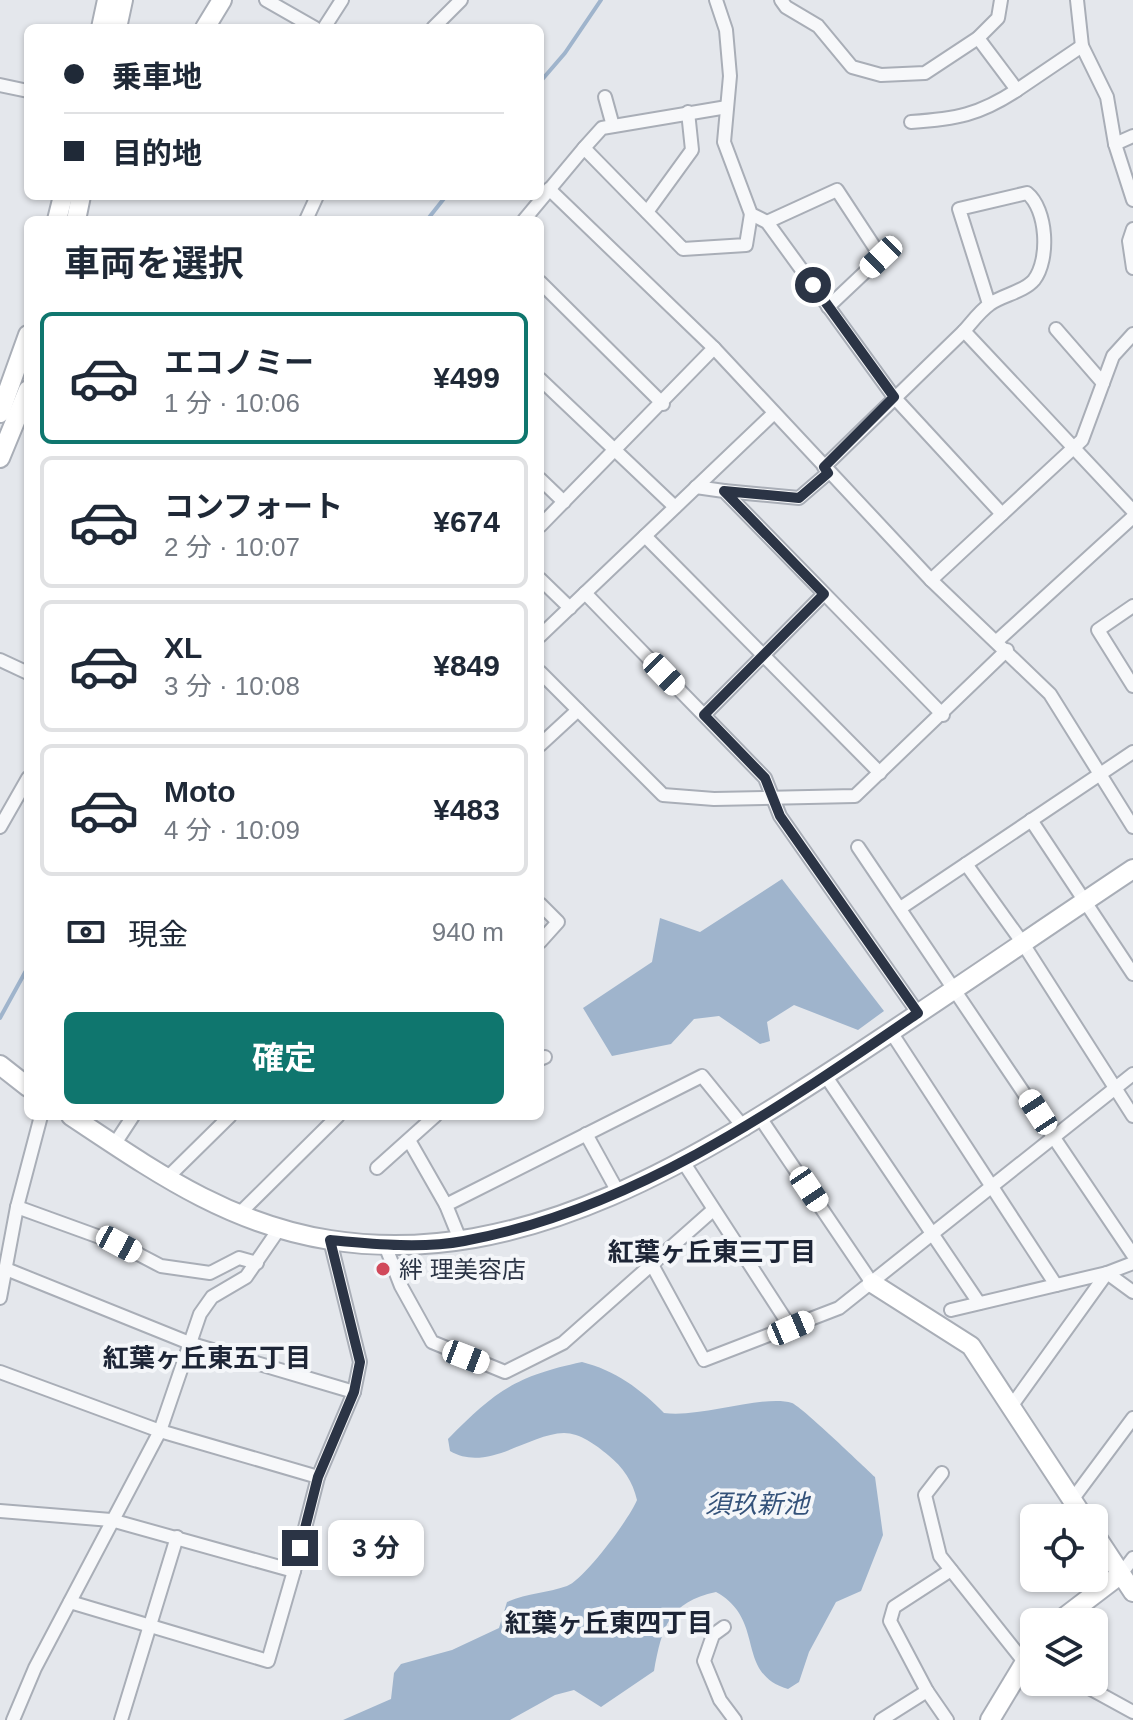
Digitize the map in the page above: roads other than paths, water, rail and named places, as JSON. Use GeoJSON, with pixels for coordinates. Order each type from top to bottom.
{"type":"FeatureCollection","features":[{"type":"Feature","properties":{"kind":"street"},"geometry":{"type":"LineString","coordinates":[[102,24],[107,0]]}},
{"type":"Feature","properties":{"kind":"street"},"geometry":{"type":"LineString","coordinates":[[118,24],[123,0]]}},
{"type":"Feature","properties":{"kind":"street"},"geometry":{"type":"LineString","coordinates":[[207,24],[222,0]]}},
{"type":"Feature","properties":{"kind":"street"},"geometry":{"type":"LineString","coordinates":[[266,0],[308,24]]}},
{"type":"Feature","properties":{"kind":"street"},"geometry":{"type":"LineString","coordinates":[[327,24],[342,0]]}},
{"type":"Feature","properties":{"kind":"street"},"geometry":{"type":"LineString","coordinates":[[437,24],[461,0]]}},
{"type":"Feature","properties":{"kind":"street"},"geometry":{"type":"LineString","coordinates":[[584,148],[683,249],[746,245],[751,214],[724,142],[730,76],[726,30],[716,0]]}},
{"type":"Feature","properties":{"kind":"street"},"geometry":{"type":"LineString","coordinates":[[781,0],[786,7],[818,26],[852,67],[881,75],[925,73],[978,38],[998,18],[1001,0]]}},
{"type":"Feature","properties":{"kind":"street"},"geometry":{"type":"LineString","coordinates":[[1077,0],[1082,46],[1107,97],[1115,144],[1133,200]]}},
{"type":"Feature","properties":{"kind":"street"},"geometry":{"type":"LineString","coordinates":[[978,38],[1017,90]]}},
{"type":"Feature","properties":{"kind":"street"},"geometry":{"type":"LineString","coordinates":[[911,122],[956,119],[985,111],[1082,46]]}},
{"type":"Feature","properties":{"kind":"street"},"geometry":{"type":"LineString","coordinates":[[0,85],[24,90]]}},
{"type":"Feature","properties":{"kind":"street"},"geometry":{"type":"LineString","coordinates":[[605,97],[613,126]]}},
{"type":"Feature","properties":{"kind":"street"},"geometry":{"type":"LineString","coordinates":[[544,195],[602,128],[727,107]]}},
{"type":"Feature","properties":{"kind":"street"},"geometry":{"type":"LineString","coordinates":[[647,212],[692,150],[688,112]]}},
{"type":"Feature","properties":{"kind":"street"},"geometry":{"type":"LineString","coordinates":[[1115,144],[1133,136]]}},
{"type":"Feature","properties":{"kind":"street"},"geometry":{"type":"LineString","coordinates":[[549,189],[714,348],[931,580],[1050,694],[1133,827]]}},
{"type":"Feature","properties":{"kind":"street"},"geometry":{"type":"LineString","coordinates":[[767,222],[837,190],[881,257],[828,307]]}},
{"type":"Feature","properties":{"kind":"street"},"geometry":{"type":"LineString","coordinates":[[696,487],[799,498],[894,397],[989,304],[1033,282],[1039,269],[1044,231],[1036,201],[1027,193],[959,209],[989,304]]}},
{"type":"Feature","properties":{"kind":"street"},"geometry":{"type":"LineString","coordinates":[[527,216],[540,200]]}},
{"type":"Feature","properties":{"kind":"street"},"geometry":{"type":"LineString","coordinates":[[751,214],[767,222],[894,397],[1002,514]]}},
{"type":"Feature","properties":{"kind":"street"},"geometry":{"type":"LineString","coordinates":[[1133,229],[1129,241],[1133,268]]}},
{"type":"Feature","properties":{"kind":"street"},"geometry":{"type":"LineString","coordinates":[[544,286],[663,404]]}},
{"type":"Feature","properties":{"kind":"street"},"geometry":{"type":"LineString","coordinates":[[1056,329],[1103,383]]}},
{"type":"Feature","properties":{"kind":"street"},"geometry":{"type":"LineString","coordinates":[[964,331],[1133,511]]}},
{"type":"Feature","properties":{"kind":"street"},"geometry":{"type":"LineString","coordinates":[[931,580],[1082,440],[1113,356],[1133,334]]}},
{"type":"Feature","properties":{"kind":"street"},"geometry":{"type":"LineString","coordinates":[[0,413],[24,346]]}},
{"type":"Feature","properties":{"kind":"street"},"geometry":{"type":"LineString","coordinates":[[544,522],[663,404],[714,348]]}},
{"type":"Feature","properties":{"kind":"street"},"geometry":{"type":"LineString","coordinates":[[544,383],[675,507]]}},
{"type":"Feature","properties":{"kind":"street"},"geometry":{"type":"LineString","coordinates":[[0,458],[24,400]]}},
{"type":"Feature","properties":{"kind":"street"},"geometry":{"type":"LineString","coordinates":[[544,632],[774,413]]}},
{"type":"Feature","properties":{"kind":"street"},"geometry":{"type":"LineString","coordinates":[[544,483],[564,502]]}},
{"type":"Feature","properties":{"kind":"street"},"geometry":{"type":"LineString","coordinates":[[724,491],[943,715]]}},
{"type":"Feature","properties":{"kind":"street"},"geometry":{"type":"LineString","coordinates":[[544,676],[663,795],[714,799],[855,796],[943,715],[1002,645],[1133,517]]}},
{"type":"Feature","properties":{"kind":"street"},"geometry":{"type":"LineString","coordinates":[[645,536],[880,773]]}},
{"type":"Feature","properties":{"kind":"street"},"geometry":{"type":"LineString","coordinates":[[544,583],[570,608]]}},
{"type":"Feature","properties":{"kind":"street"},"geometry":{"type":"LineString","coordinates":[[585,593],[765,778],[780,816],[918,1013]]}},
{"type":"Feature","properties":{"kind":"street"},"geometry":{"type":"LineString","coordinates":[[704,715],[824,594]]}},
{"type":"Feature","properties":{"kind":"street"},"geometry":{"type":"LineString","coordinates":[[1133,606],[1098,630],[1133,686]]}},
{"type":"Feature","properties":{"kind":"street"},"geometry":{"type":"LineString","coordinates":[[0,660],[24,671]]}},
{"type":"Feature","properties":{"kind":"street"},"geometry":{"type":"LineString","coordinates":[[544,741],[578,710]]}},
{"type":"Feature","properties":{"kind":"street"},"geometry":{"type":"LineString","coordinates":[[902,907],[1133,752]]}},
{"type":"Feature","properties":{"kind":"street"},"geometry":{"type":"LineString","coordinates":[[0,827],[24,785]]}},
{"type":"Feature","properties":{"kind":"street"},"geometry":{"type":"LineString","coordinates":[[1031,820],[1087,900],[1133,974]]}},
{"type":"Feature","properties":{"kind":"street"},"geometry":{"type":"LineString","coordinates":[[858,847],[902,907],[1133,1255]]}},
{"type":"Feature","properties":{"kind":"street"},"geometry":{"type":"LineString","coordinates":[[966,864],[1022,942],[1133,1116]]}},
{"type":"Feature","properties":{"kind":"street"},"geometry":{"type":"LineString","coordinates":[[77,1120],[202,1200],[279,1229],[330,1240],[385,1245],[461,1242],[547,1222],[618,1192],[745,1129],[1133,869]]}},
{"type":"Feature","properties":{"kind":"street"},"geometry":{"type":"LineString","coordinates":[[544,908],[558,922],[544,938]]}},
{"type":"Feature","properties":{"kind":"street"},"geometry":{"type":"LineString","coordinates":[[891,1032],[1056,1285]]}},
{"type":"Feature","properties":{"kind":"street"},"geometry":{"type":"LineString","coordinates":[[0,1065],[24,1082]]}},
{"type":"Feature","properties":{"kind":"street"},"geometry":{"type":"LineString","coordinates":[[651,1263],[704,1360],[791,1328],[839,1308],[1133,1074]]}},
{"type":"Feature","properties":{"kind":"street"},"geometry":{"type":"LineString","coordinates":[[825,1075],[979,1303]]}},
{"type":"Feature","properties":{"kind":"street"},"geometry":{"type":"LineString","coordinates":[[446,1205],[702,1076],[745,1129]]}},
{"type":"Feature","properties":{"kind":"street"},"geometry":{"type":"LineString","coordinates":[[761,1119],[872,1283],[971,1346],[1075,1504]]}},
{"type":"Feature","properties":{"kind":"street"},"geometry":{"type":"LineString","coordinates":[[0,1298],[17,1207],[40,1120]]}},
{"type":"Feature","properties":{"kind":"street"},"geometry":{"type":"LineString","coordinates":[[114,1145],[130,1120]]}},
{"type":"Feature","properties":{"kind":"street"},"geometry":{"type":"LineString","coordinates":[[166,1179],[226,1120]]}},
{"type":"Feature","properties":{"kind":"street"},"geometry":{"type":"LineString","coordinates":[[238,1215],[334,1120]]}},
{"type":"Feature","properties":{"kind":"street"},"geometry":{"type":"LineString","coordinates":[[377,1168],[410,1142],[431,1120]]}},
{"type":"Feature","properties":{"kind":"street"},"geometry":{"type":"LineString","coordinates":[[586,1134],[618,1192]]}},
{"type":"Feature","properties":{"kind":"street"},"geometry":{"type":"LineString","coordinates":[[410,1142],[446,1205],[461,1242]]}},
{"type":"Feature","properties":{"kind":"street"},"geometry":{"type":"LineString","coordinates":[[682,1160],[791,1328]]}},
{"type":"Feature","properties":{"kind":"street"},"geometry":{"type":"LineString","coordinates":[[17,1207],[119,1244],[161,1266],[210,1273],[239,1258],[257,1263]]}},
{"type":"Feature","properties":{"kind":"street"},"geometry":{"type":"LineString","coordinates":[[385,1245],[401,1286],[432,1342],[505,1372],[563,1343],[713,1210]]}},
{"type":"Feature","properties":{"kind":"street"},"geometry":{"type":"LineString","coordinates":[[13,1720],[35,1668],[160,1431],[200,1314],[212,1297],[246,1277],[279,1229]]}},
{"type":"Feature","properties":{"kind":"street"},"geometry":{"type":"LineString","coordinates":[[70,1602],[268,1661],[318,1477],[354,1392],[360,1362],[330,1240]]}},
{"type":"Feature","properties":{"kind":"street"},"geometry":{"type":"LineString","coordinates":[[951,1310],[1107,1273],[1133,1263]]}},
{"type":"Feature","properties":{"kind":"street"},"geometry":{"type":"LineString","coordinates":[[6,1269],[192,1344],[354,1392]]}},
{"type":"Feature","properties":{"kind":"street"},"geometry":{"type":"LineString","coordinates":[[1010,1408],[1107,1273]]}},
{"type":"Feature","properties":{"kind":"street"},"geometry":{"type":"LineString","coordinates":[[1107,1273],[1133,1292]]}},
{"type":"Feature","properties":{"kind":"street"},"geometry":{"type":"LineString","coordinates":[[0,1372],[160,1431],[318,1477]]}},
{"type":"Feature","properties":{"kind":"street"},"geometry":{"type":"LineString","coordinates":[[1072,1500],[1133,1418]]}},
{"type":"Feature","properties":{"kind":"street"},"geometry":{"type":"LineString","coordinates":[[942,1473],[925,1495],[940,1556],[1020,1644]]}},
{"type":"Feature","properties":{"kind":"street"},"geometry":{"type":"LineString","coordinates":[[0,1511],[111,1520],[294,1571]]}},
{"type":"Feature","properties":{"kind":"street"},"geometry":{"type":"LineString","coordinates":[[121,1720],[177,1537]]}},
{"type":"Feature","properties":{"kind":"street"},"geometry":{"type":"LineString","coordinates":[[1108,1554],[1133,1592]]}},
{"type":"Feature","properties":{"kind":"street"},"geometry":{"type":"LineString","coordinates":[[1076,1608],[1121,1574],[1133,1558]]}},
{"type":"Feature","properties":{"kind":"street"},"geometry":{"type":"LineString","coordinates":[[947,1720],[927,1691],[890,1621],[894,1607],[951,1570]]}},
{"type":"Feature","properties":{"kind":"street"},"geometry":{"type":"LineString","coordinates":[[724,1627],[713,1635],[704,1661],[720,1700],[735,1720]]}},
{"type":"Feature","properties":{"kind":"street"},"geometry":{"type":"LineString","coordinates":[[993,1719],[1020,1672]]}},
{"type":"Feature","properties":{"kind":"street"},"geometry":{"type":"LineString","coordinates":[[881,1720],[927,1691]]}},
{"type":"Feature","properties":{"kind":"street"},"geometry":{"type":"LineString","coordinates":[[1104,1696],[1133,1712]]}},
{"type":"Feature","properties":{"kind":"water"},"geometry":{"type":"Polygon","coordinates":[[[782,879],[884,1011],[858,1030],[794,1005],[767,1022],[770,1041],[760,1044],[719,1016],[694,1019],[671,1044],[612,1056],[583,1008],[652,962],[660,918],[700,932],[782,879]]]}},
{"type":"Feature","properties":{"kind":"water","name":"須玖新池"},"geometry":{"type":"Polygon","coordinates":[[[582,1362],[626,1382],[664,1413],[679,1414],[780,1401],[792,1403],[808,1415],[875,1477],[883,1535],[861,1591],[836,1602],[809,1652],[799,1682],[788,1689],[771,1681],[761,1671],[741,1617],[732,1604],[716,1592],[700,1596],[678,1610],[665,1629],[654,1671],[601,1707],[574,1690],[555,1695],[510,1720],[343,1720],[391,1699],[394,1673],[401,1664],[452,1650],[499,1628],[507,1602],[567,1586],[575,1581],[606,1548],[626,1520],[637,1500],[630,1481],[613,1460],[582,1437],[564,1433],[550,1435],[478,1458],[464,1457],[450,1451],[448,1439],[494,1397],[540,1373],[582,1362]]]}},
{"type":"Feature","properties":{"kind":"waterway"},"geometry":{"type":"LineString","coordinates":[[544,77],[565,53],[601,0]]}},
{"type":"Feature","properties":{"kind":"waterway"},"geometry":{"type":"LineString","coordinates":[[430,216],[443,200]]}},
{"type":"Feature","properties":{"kind":"waterway"},"geometry":{"type":"LineString","coordinates":[[0,1018],[24,974]]}},
{"type":"Feature","properties":{"kind":"place","name":"絆 理美容店"},"geometry":{"type":"Point","coordinates":[383,1269]}},
{"type":"Feature","properties":{"kind":"district","name":"紅葉ヶ丘東三丁目"},"geometry":{"type":"Point","coordinates":[712,1252]}},
{"type":"Feature","properties":{"kind":"district","name":"紅葉ヶ丘東五丁目"},"geometry":{"type":"Point","coordinates":[207,1358]}},
{"type":"Feature","properties":{"kind":"district","name":"紅葉ヶ丘東四丁目"},"geometry":{"type":"Point","coordinates":[609,1623]}}]}
